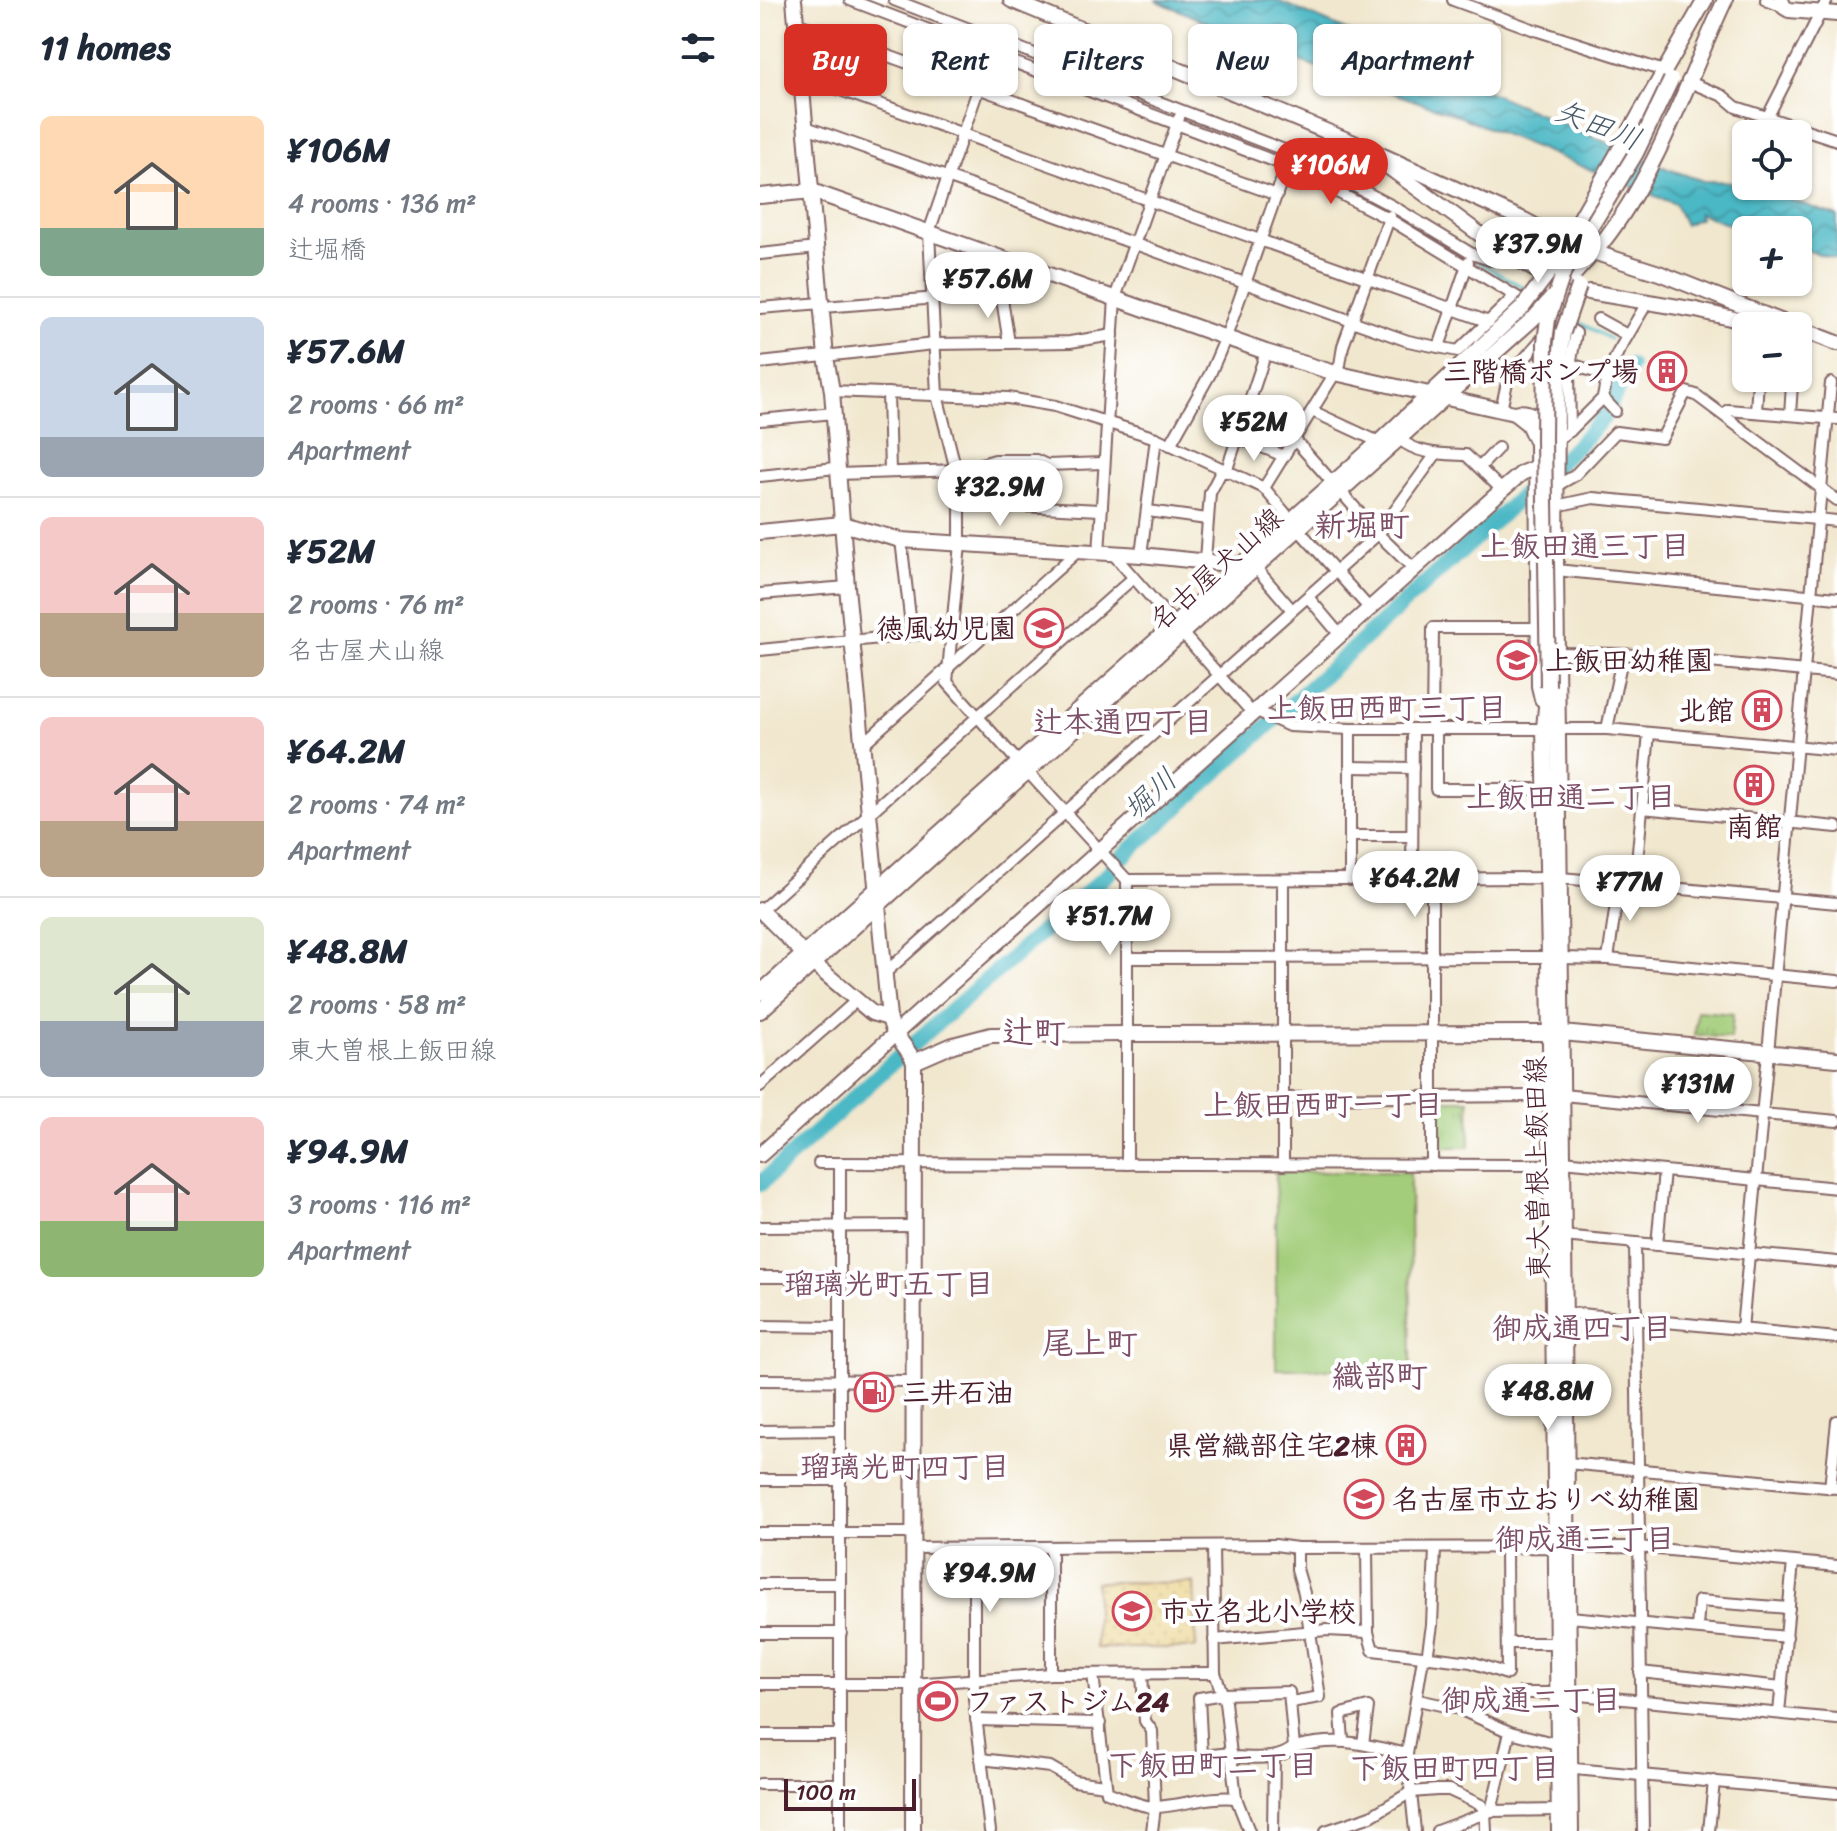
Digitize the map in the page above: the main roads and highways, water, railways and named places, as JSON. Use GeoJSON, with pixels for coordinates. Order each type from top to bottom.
{"type":"FeatureCollection","features":[{"type":"Feature","properties":{"kind":"water","name":"矢田川"},"geometry":{"type":"Polygon","coordinates":[[[1155,0],[1276,0],[1332,24],[1313,24],[1313,66],[1297,60],[1297,24],[1211,24],[1155,0]]]}},
{"type":"Feature","properties":{"kind":"water","name":"矢田川"},"geometry":{"type":"Polygon","coordinates":[[[1402,96],[1499,96],[1668,169],[1703,181],[1732,182],[1732,200],[1791,200],[1837,216],[1837,259],[1812,252],[1812,216],[1732,216],[1732,225],[1698,213],[1700,218],[1685,225],[1675,204],[1402,96]]]}},
{"type":"Feature","properties":{"kind":"waterway"},"geometry":{"type":"LineString","coordinates":[[1279,153],[1304,165]]}},
{"type":"Feature","properties":{"kind":"waterway"},"geometry":{"type":"LineString","coordinates":[[1475,260],[1528,290]]}},
{"type":"Feature","properties":{"kind":"waterway"},"geometry":{"type":"LineString","coordinates":[[1571,318],[1610,339]]}},
{"type":"Feature","properties":{"kind":"waterway","name":"堀川"},"geometry":{"type":"LineString","coordinates":[[760,1184],[896,1059],[1108,874],[1118,861],[1576,447],[1603,418],[1630,366]]}},
{"type":"Feature","properties":{"kind":"place","name":"三階橋ポンプ場"},"geometry":{"type":"Point","coordinates":[1667,371]}},
{"type":"Feature","properties":{"kind":"place","name":"徳風幼児園"},"geometry":{"type":"Point","coordinates":[1044,628]}},
{"type":"Feature","properties":{"kind":"place","name":"上飯田幼稚園"},"geometry":{"type":"Point","coordinates":[1517,660]}},
{"type":"Feature","properties":{"kind":"place","name":"北館"},"geometry":{"type":"Point","coordinates":[1762,710]}},
{"type":"Feature","properties":{"kind":"place","name":"南館"},"geometry":{"type":"Point","coordinates":[1754,785]}},
{"type":"Feature","properties":{"kind":"place","name":"三井石油"},"geometry":{"type":"Point","coordinates":[874,1392]}},
{"type":"Feature","properties":{"kind":"place","name":"県営織部住宅2棟"},"geometry":{"type":"Point","coordinates":[1406,1445]}},
{"type":"Feature","properties":{"kind":"place","name":"名古屋市立おりべ幼稚園"},"geometry":{"type":"Point","coordinates":[1364,1499]}},
{"type":"Feature","properties":{"kind":"place","name":"市立名北小学校"},"geometry":{"type":"Point","coordinates":[1132,1611]}},
{"type":"Feature","properties":{"kind":"place","name":"ファストジム24"},"geometry":{"type":"Point","coordinates":[938,1701]}},
{"type":"Feature","properties":{"kind":"district","name":"新堀町"},"geometry":{"type":"Point","coordinates":[1362,525]}},
{"type":"Feature","properties":{"kind":"district","name":"上飯田通三丁目"},"geometry":{"type":"Point","coordinates":[1585,546]}},
{"type":"Feature","properties":{"kind":"district","name":"上飯田西町三丁目"},"geometry":{"type":"Point","coordinates":[1387,708]}},
{"type":"Feature","properties":{"kind":"district","name":"辻本通四丁目"},"geometry":{"type":"Point","coordinates":[1123,722]}},
{"type":"Feature","properties":{"kind":"district","name":"上飯田通二丁目"},"geometry":{"type":"Point","coordinates":[1571,797]}},
{"type":"Feature","properties":{"kind":"district","name":"辻町"},"geometry":{"type":"Point","coordinates":[1034,1032]}},
{"type":"Feature","properties":{"kind":"district","name":"上飯田西町一丁目"},"geometry":{"type":"Point","coordinates":[1323,1105]}},
{"type":"Feature","properties":{"kind":"district","name":"瑠璃光町五丁目"},"geometry":{"type":"Point","coordinates":[889,1284]}},
{"type":"Feature","properties":{"kind":"district","name":"御成通四丁目"},"geometry":{"type":"Point","coordinates":[1582,1328]}},
{"type":"Feature","properties":{"kind":"district","name":"尾上町"},"geometry":{"type":"Point","coordinates":[1090,1343]}},
{"type":"Feature","properties":{"kind":"district","name":"織部町"},"geometry":{"type":"Point","coordinates":[1380,1376]}},
{"type":"Feature","properties":{"kind":"district","name":"瑠璃光町四丁目"},"geometry":{"type":"Point","coordinates":[905,1467]}},
{"type":"Feature","properties":{"kind":"district","name":"御成通三丁目"},"geometry":{"type":"Point","coordinates":[1585,1539]}},
{"type":"Feature","properties":{"kind":"district","name":"御成通二丁目"},"geometry":{"type":"Point","coordinates":[1531,1700]}},
{"type":"Feature","properties":{"kind":"district","name":"下飯田町二丁目"},"geometry":{"type":"Point","coordinates":[1213,1765]}},
{"type":"Feature","properties":{"kind":"district","name":"下飯田町四丁目"},"geometry":{"type":"Point","coordinates":[1455,1768]}}]}
